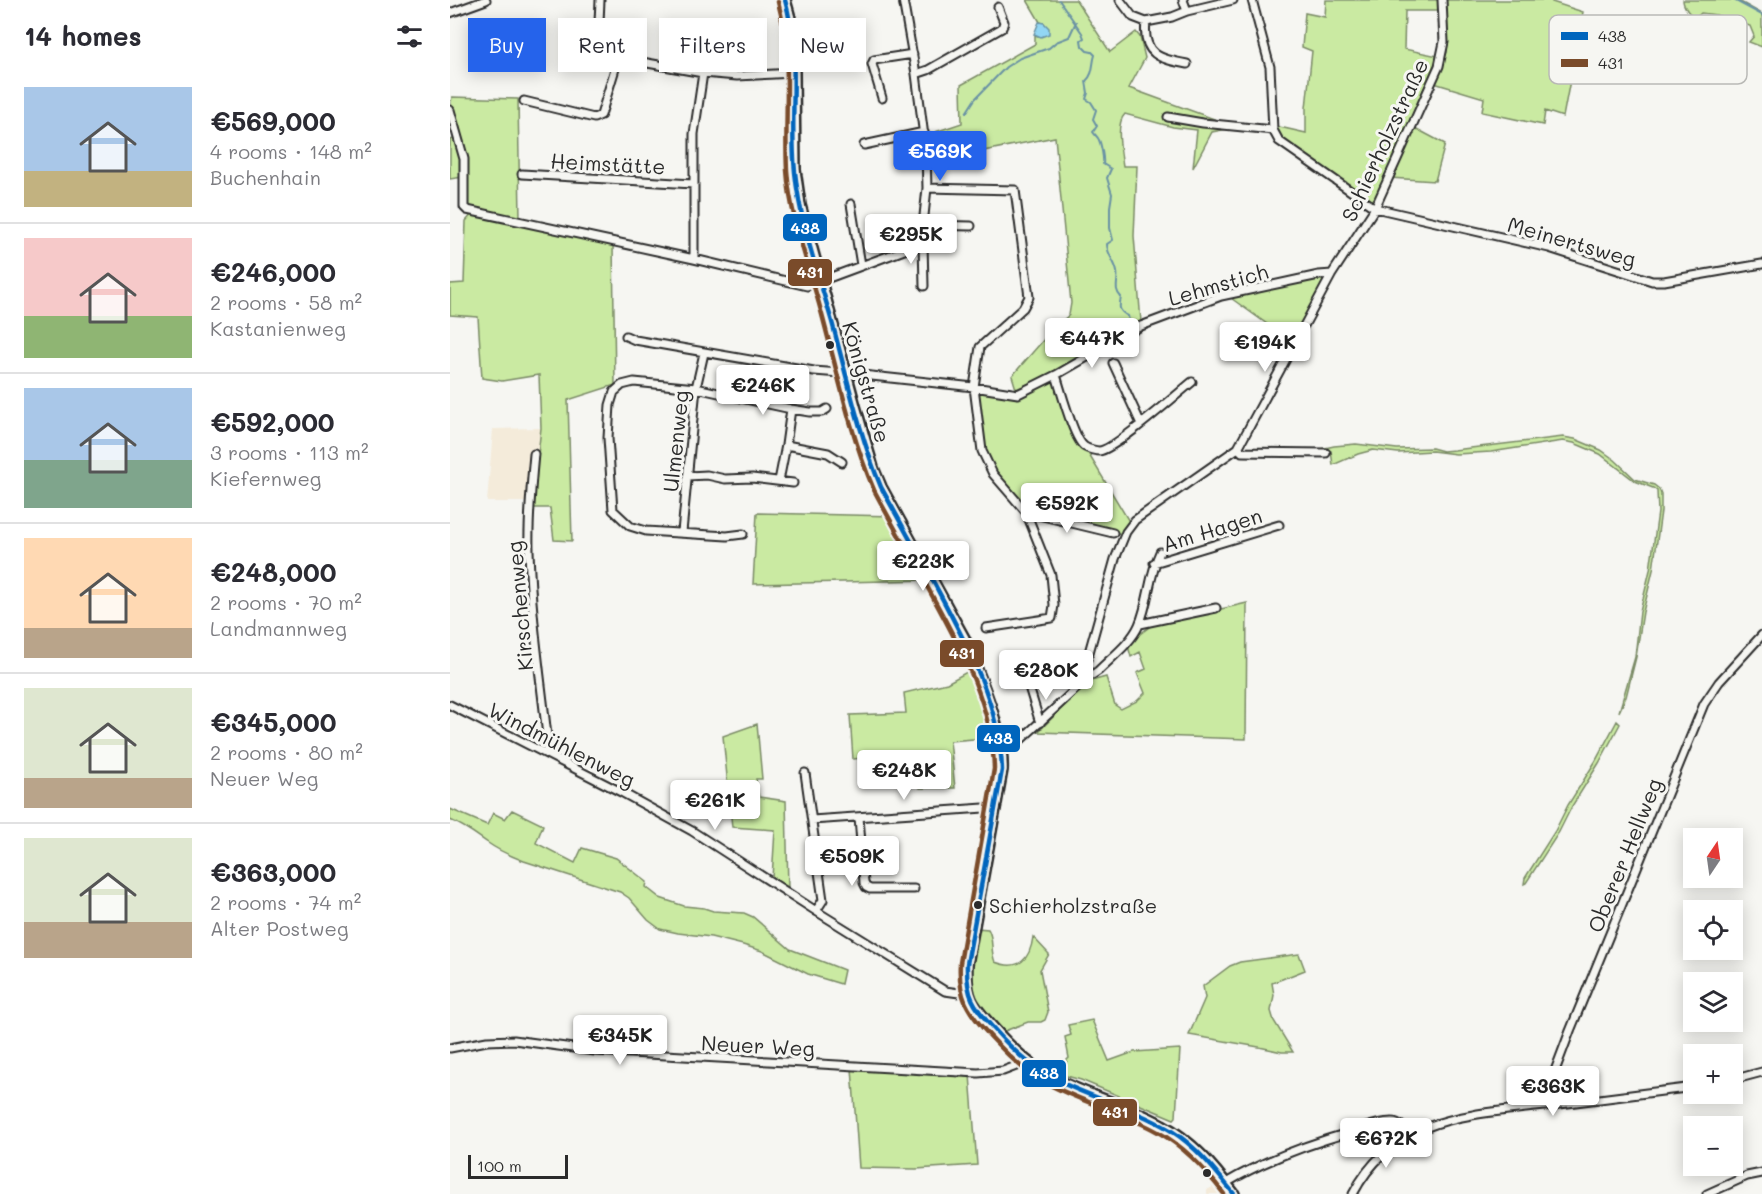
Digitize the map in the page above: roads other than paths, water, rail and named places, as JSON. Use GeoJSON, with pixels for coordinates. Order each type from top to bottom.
{"type":"FeatureCollection","features":[{"type":"Feature","properties":{"kind":"main road","name":"Königstraße"},"geometry":{"type":"LineString","coordinates":[[785,0],[790,18],[794,73],[795,170],[800,205],[873,468],[963,638],[983,687],[1002,750]]}},
{"type":"Feature","properties":{"kind":"main road"},"geometry":{"type":"LineString","coordinates":[[1002,750],[1002,770],[967,964],[967,992],[974,1007],[1027,1062],[1044,1074],[1163,1125],[1208,1161],[1234,1194]]}},
{"type":"Feature","properties":{"kind":"street"},"geometry":{"type":"LineString","coordinates":[[450,13],[486,0]]}},
{"type":"Feature","properties":{"kind":"street"},"geometry":{"type":"LineString","coordinates":[[599,18],[600,0]]}},
{"type":"Feature","properties":{"kind":"street"},"geometry":{"type":"LineString","coordinates":[[903,0],[924,132],[927,188],[923,225],[924,286]]}},
{"type":"Feature","properties":{"kind":"street"},"geometry":{"type":"LineString","coordinates":[[1120,0],[1133,16],[1146,22],[1233,0]]}},
{"type":"Feature","properties":{"kind":"street"},"geometry":{"type":"LineString","coordinates":[[1183,0],[1187,11]]}},
{"type":"Feature","properties":{"kind":"street"},"geometry":{"type":"LineString","coordinates":[[1252,0],[1270,67],[1273,130],[1279,141],[1375,208]]}},
{"type":"Feature","properties":{"kind":"street","name":"Schierholzstraße"},"geometry":{"type":"LineString","coordinates":[[1002,750],[1014,746],[1077,688],[1115,559],[1126,532],[1135,520],[1238,447],[1332,274],[1375,208],[1439,66],[1444,42],[1442,0]]}},
{"type":"Feature","properties":{"kind":"street"},"geometry":{"type":"LineString","coordinates":[[916,74],[928,70],[1002,28],[1004,22],[998,7]]}},
{"type":"Feature","properties":{"kind":"street"},"geometry":{"type":"LineString","coordinates":[[1146,22],[1149,46],[1154,53],[1166,60],[1188,64]]}},
{"type":"Feature","properties":{"kind":"street"},"geometry":{"type":"LineString","coordinates":[[882,98],[872,64],[874,60],[913,54]]}},
{"type":"Feature","properties":{"kind":"street"},"geometry":{"type":"LineString","coordinates":[[647,63],[703,73],[737,76],[794,73]]}},
{"type":"Feature","properties":{"kind":"street"},"geometry":{"type":"LineString","coordinates":[[524,101],[594,118],[601,115],[614,72]]}},
{"type":"Feature","properties":{"kind":"street"},"geometry":{"type":"LineString","coordinates":[[694,260],[694,134],[703,73]]}},
{"type":"Feature","properties":{"kind":"street"},"geometry":{"type":"LineString","coordinates":[[450,110],[464,159],[464,207],[467,210],[807,286],[923,243]]}},
{"type":"Feature","properties":{"kind":"street"},"geometry":{"type":"LineString","coordinates":[[1168,117],[1273,130]]}},
{"type":"Feature","properties":{"kind":"street"},"geometry":{"type":"LineString","coordinates":[[864,145],[924,132]]}},
{"type":"Feature","properties":{"kind":"street","name":"Heimstätte"},"geometry":{"type":"LineString","coordinates":[[522,174],[693,184]]}},
{"type":"Feature","properties":{"kind":"street"},"geometry":{"type":"LineString","coordinates":[[927,188],[1016,190],[1029,297],[1023,308],[980,347],[974,387],[982,451],[993,474],[1026,512],[1051,575],[1054,605],[1052,618],[986,628]]}},
{"type":"Feature","properties":{"kind":"street"},"geometry":{"type":"LineString","coordinates":[[851,204],[861,265]]}},
{"type":"Feature","properties":{"kind":"street","name":"Meinertsweg"},"geometry":{"type":"LineString","coordinates":[[1375,208],[1549,248],[1652,281],[1664,281],[1762,264]]}},
{"type":"Feature","properties":{"kind":"street"},"geometry":{"type":"LineString","coordinates":[[923,225],[971,226]]}},
{"type":"Feature","properties":{"kind":"street","name":"Lehmstich"},"geometry":{"type":"LineString","coordinates":[[626,336],[635,340],[704,353],[814,371],[974,387],[1018,394],[1141,326],[1221,296],[1332,274]]}},
{"type":"Feature","properties":{"kind":"street","name":"Ulmenweg"},"geometry":{"type":"LineString","coordinates":[[682,532],[696,388],[704,353]]}},
{"type":"Feature","properties":{"kind":"street"},"geometry":{"type":"LineString","coordinates":[[1113,363],[1141,424]]}},
{"type":"Feature","properties":{"kind":"street"},"geometry":{"type":"LineString","coordinates":[[1056,375],[1077,438],[1085,447],[1099,451],[1112,445],[1141,424],[1192,382]]}},
{"type":"Feature","properties":{"kind":"street"},"geometry":{"type":"LineString","coordinates":[[742,534],[727,536],[646,531],[630,526],[613,510],[608,438],[609,405],[614,392],[622,385],[634,382],[696,388],[810,412],[822,412],[827,409]]}},
{"type":"Feature","properties":{"kind":"street"},"geometry":{"type":"LineString","coordinates":[[779,481],[790,409]]}},
{"type":"Feature","properties":{"kind":"street"},"geometry":{"type":"LineString","coordinates":[[786,445],[828,453],[842,462]]}},
{"type":"Feature","properties":{"kind":"street"},"geometry":{"type":"LineString","coordinates":[[1238,447],[1242,452],[1326,453]]}},
{"type":"Feature","properties":{"kind":"street","name":"Kirschenweg"},"geometry":{"type":"LineString","coordinates":[[534,454],[529,512],[529,548],[549,754]]}},
{"type":"Feature","properties":{"kind":"street"},"geometry":{"type":"LineString","coordinates":[[688,476],[707,475],[725,479],[752,477],[793,483]]}},
{"type":"Feature","properties":{"kind":"street"},"geometry":{"type":"LineString","coordinates":[[1026,512],[1113,533]]}},
{"type":"Feature","properties":{"kind":"street","name":"Am Hagen"},"geometry":{"type":"LineString","coordinates":[[1154,563],[1279,525]]}},
{"type":"Feature","properties":{"kind":"street","name":"Am Hagen"},"geometry":{"type":"LineString","coordinates":[[1083,674],[1092,675],[1098,671],[1132,637],[1140,624],[1154,563],[1160,552]]}},
{"type":"Feature","properties":{"kind":"street"},"geometry":{"type":"LineString","coordinates":[[1140,624],[1216,608]]}},
{"type":"Feature","properties":{"kind":"street","name":"Oberer Hellweg"},"geometry":{"type":"LineString","coordinates":[[1551,1105],[1553,1076],[1569,1031],[1704,704],[1719,682],[1762,634]]}},
{"type":"Feature","properties":{"kind":"street"},"geometry":{"type":"LineString","coordinates":[[1029,687],[1040,723]]}},
{"type":"Feature","properties":{"kind":"street","name":"Windmühlenweg"},"geometry":{"type":"LineString","coordinates":[[450,705],[549,754],[692,831],[945,991],[967,992]]}},
{"type":"Feature","properties":{"kind":"street"},"geometry":{"type":"LineString","coordinates":[[805,773],[823,900],[816,911]]}},
{"type":"Feature","properties":{"kind":"street"},"geometry":{"type":"LineString","coordinates":[[812,820],[995,809]]}},
{"type":"Feature","properties":{"kind":"street"},"geometry":{"type":"LineString","coordinates":[[859,817],[866,887],[870,889],[914,889]]}},
{"type":"Feature","properties":{"kind":"street","name":"Neuer Weg"},"geometry":{"type":"LineString","coordinates":[[450,1048],[488,1041],[514,1040],[595,1051],[978,1073],[1003,1071],[1027,1062]]}},
{"type":"Feature","properties":{"kind":"street"},"geometry":{"type":"LineString","coordinates":[[1743,1077],[1762,1072]]}},
{"type":"Feature","properties":{"kind":"street"},"geometry":{"type":"LineString","coordinates":[[1353,1194],[1376,1161],[1387,1151],[1409,1135],[1431,1125],[1468,1114],[1683,1089]]}},
{"type":"Feature","properties":{"kind":"street"},"geometry":{"type":"LineString","coordinates":[[1226,1183],[1247,1171],[1333,1137],[1367,1127],[1392,1122],[1400,1124],[1409,1135]]}},
{"type":"Feature","properties":{"kind":"street"},"geometry":{"type":"LineString","coordinates":[[1707,1194],[1747,1176],[1762,1173]]}},
{"type":"Feature","properties":{"kind":"water"},"geometry":{"type":"Polygon","coordinates":[[[1039,22],[1049,28],[1049,34],[1041,37],[1034,34],[1039,22]]]}},
{"type":"Feature","properties":{"kind":"waterway"},"geometry":{"type":"LineString","coordinates":[[1059,0],[1082,33],[1084,38],[1081,40],[1082,46],[1095,55],[1092,72],[1086,81],[1088,93],[1086,99],[1096,110],[1093,119],[1097,126],[1093,132],[1100,142],[1103,164],[1111,169],[1107,178],[1112,194],[1110,228],[1113,240],[1107,244],[1107,248],[1117,272],[1117,288],[1121,297],[1120,308],[1128,316],[1129,321]]}},
{"type":"Feature","properties":{"kind":"waterway"},"geometry":{"type":"LineString","coordinates":[[1734,0],[1762,15]]}},
{"type":"Feature","properties":{"kind":"waterway"},"geometry":{"type":"LineString","coordinates":[[966,113],[975,99],[1006,67],[1020,58],[1049,48],[1056,42],[1069,37],[1076,22]]}},
{"type":"Feature","properties":{"kind":"place","name":"Schierholzstraße"},"geometry":{"type":"Point","coordinates":[978,905]}}]}
